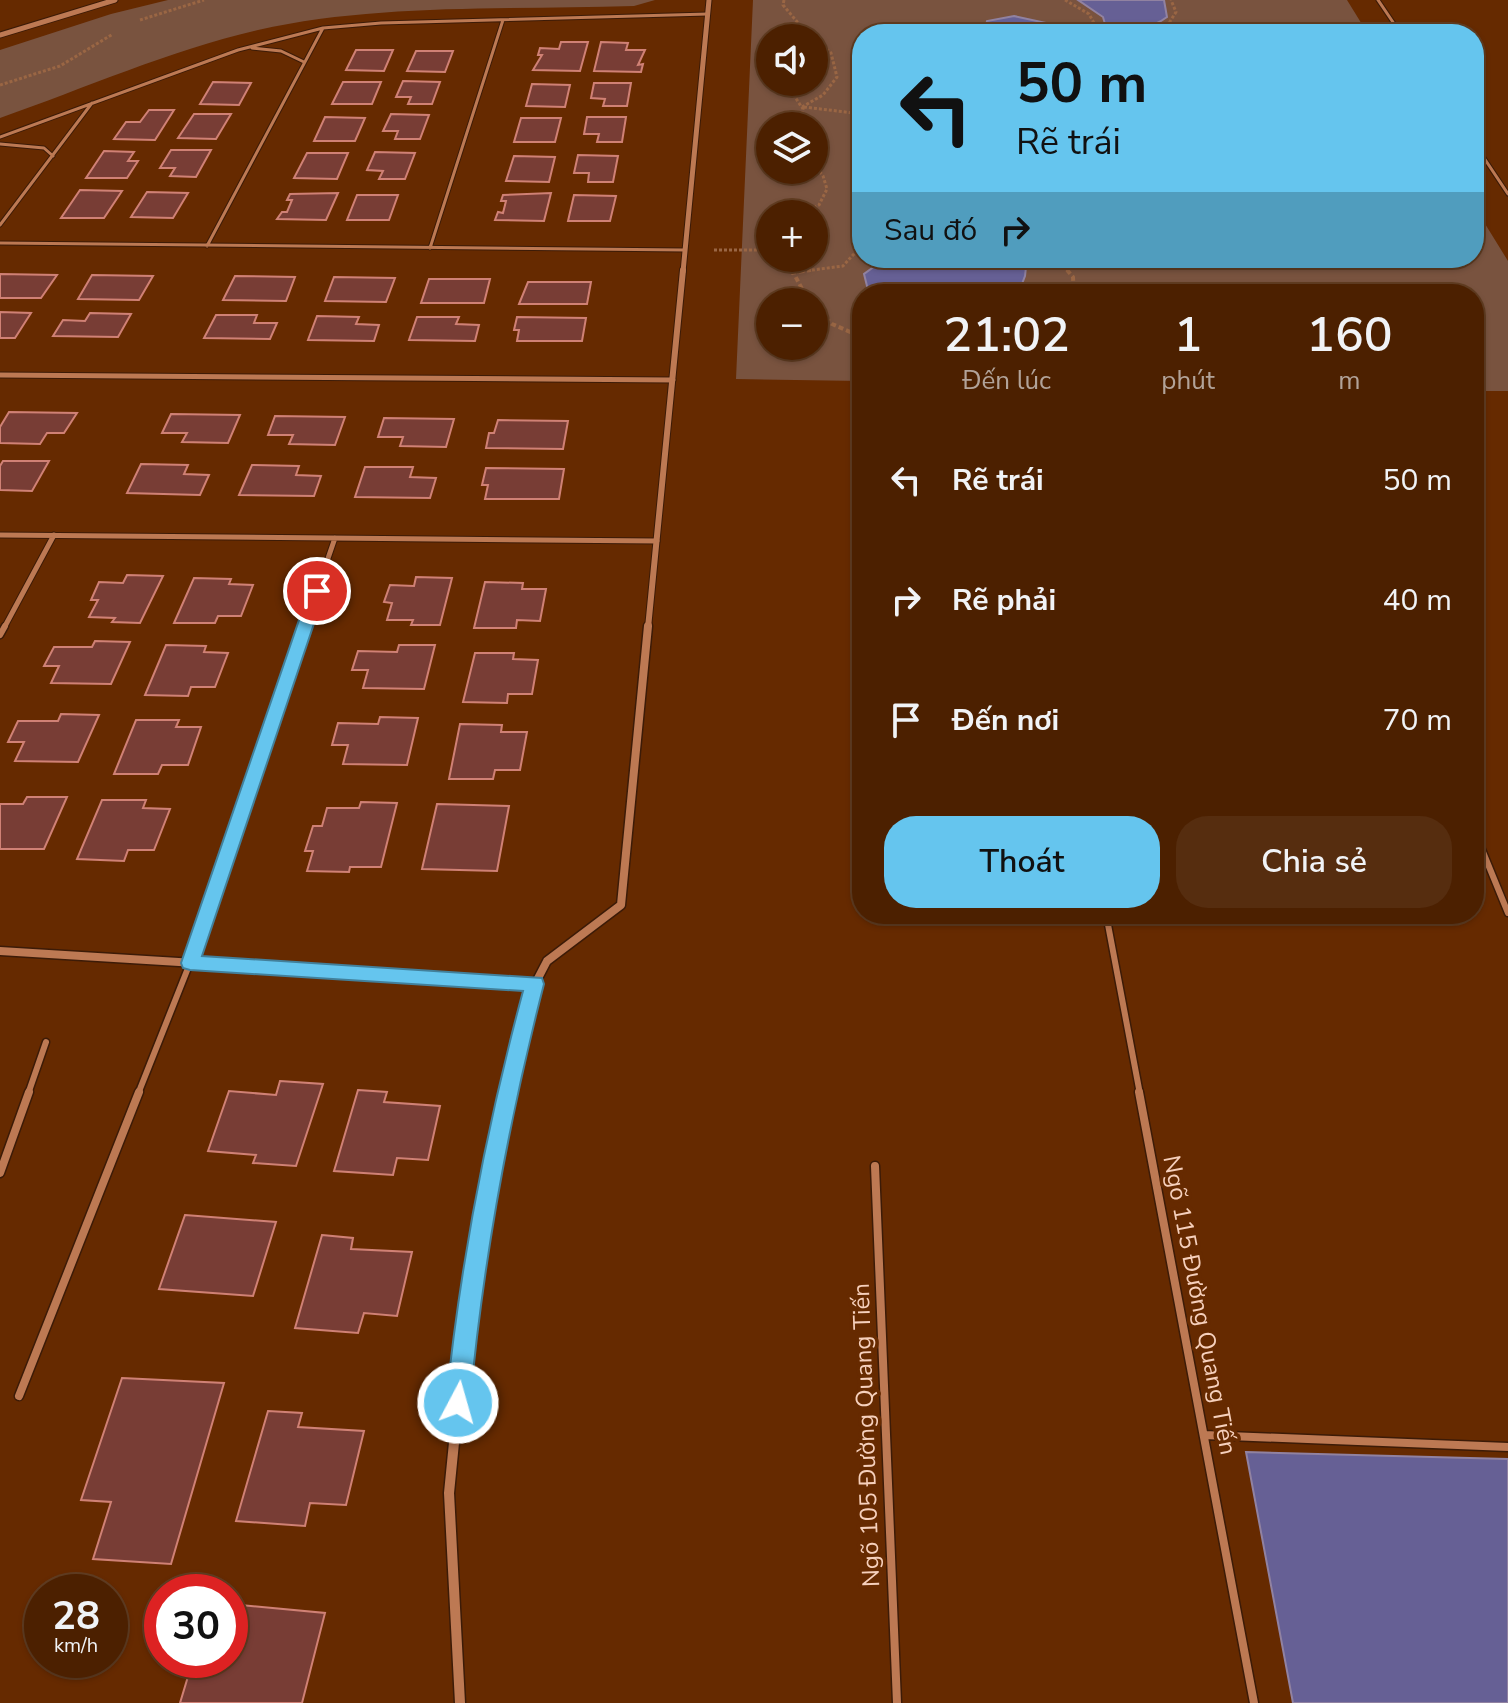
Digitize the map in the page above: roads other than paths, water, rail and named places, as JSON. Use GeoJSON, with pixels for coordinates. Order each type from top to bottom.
{"type":"FeatureCollection","features":[{"type":"Feature","properties":{"kind":"street"},"geometry":{"type":"LineString","coordinates":[[0,35],[115,0]]}},
{"type":"Feature","properties":{"kind":"street"},"geometry":{"type":"LineString","coordinates":[[460,1703],[449,1493],[464,1342],[510,1077],[535,984],[547,961],[621,905],[709,0]]}},
{"type":"Feature","properties":{"kind":"street"},"geometry":{"type":"LineString","coordinates":[[0,951],[535,984]]}},
{"type":"Feature","properties":{"kind":"lane"},"geometry":{"type":"LineString","coordinates":[[1378,0],[1394,24]]}},
{"type":"Feature","properties":{"kind":"lane"},"geometry":{"type":"LineString","coordinates":[[0,137],[244,48],[323,28],[381,23],[708,14]]}},
{"type":"Feature","properties":{"kind":"lane"},"geometry":{"type":"LineString","coordinates":[[430,248],[503,20]]}},
{"type":"Feature","properties":{"kind":"lane"},"geometry":{"type":"LineString","coordinates":[[207,246],[323,28]]}},
{"type":"Feature","properties":{"kind":"lane"},"geometry":{"type":"LineString","coordinates":[[244,48],[281,51],[304,62]]}},
{"type":"Feature","properties":{"kind":"lane"},"geometry":{"type":"LineString","coordinates":[[0,225],[93,102]]}},
{"type":"Feature","properties":{"kind":"lane"},"geometry":{"type":"LineString","coordinates":[[0,144],[44,148],[53,156]]}},
{"type":"Feature","properties":{"kind":"lane"},"geometry":{"type":"LineString","coordinates":[[1484,158],[1508,194]]}},
{"type":"Feature","properties":{"kind":"lane"},"geometry":{"type":"LineString","coordinates":[[0,243],[685,250]]}},
{"type":"Feature","properties":{"kind":"lane"},"geometry":{"type":"LineString","coordinates":[[0,375],[673,380]]}},
{"type":"Feature","properties":{"kind":"lane"},"geometry":{"type":"LineString","coordinates":[[0,535],[657,541]]}},
{"type":"Feature","properties":{"kind":"lane"},"geometry":{"type":"LineString","coordinates":[[0,635],[54,535]]}},
{"type":"Feature","properties":{"kind":"lane"},"geometry":{"type":"LineString","coordinates":[[19,1396],[190,963],[335,538]]}},
{"type":"Feature","properties":{"kind":"lane"},"geometry":{"type":"LineString","coordinates":[[1484,854],[1508,913]]}},
{"type":"Feature","properties":{"kind":"lane","name":"Ngõ 115 Đường Quang Tiến"},"geometry":{"type":"LineString","coordinates":[[1108,924],[1254,1703]]}},
{"type":"Feature","properties":{"kind":"lane"},"geometry":{"type":"LineString","coordinates":[[0,1173],[46,1042]]}},
{"type":"Feature","properties":{"kind":"lane","name":"Ngõ 105 Đường Quang Tiến"},"geometry":{"type":"LineString","coordinates":[[875,1166],[897,1703]]}},
{"type":"Feature","properties":{"kind":"lane"},"geometry":{"type":"LineString","coordinates":[[1204,1435],[1508,1447]]}}]}
